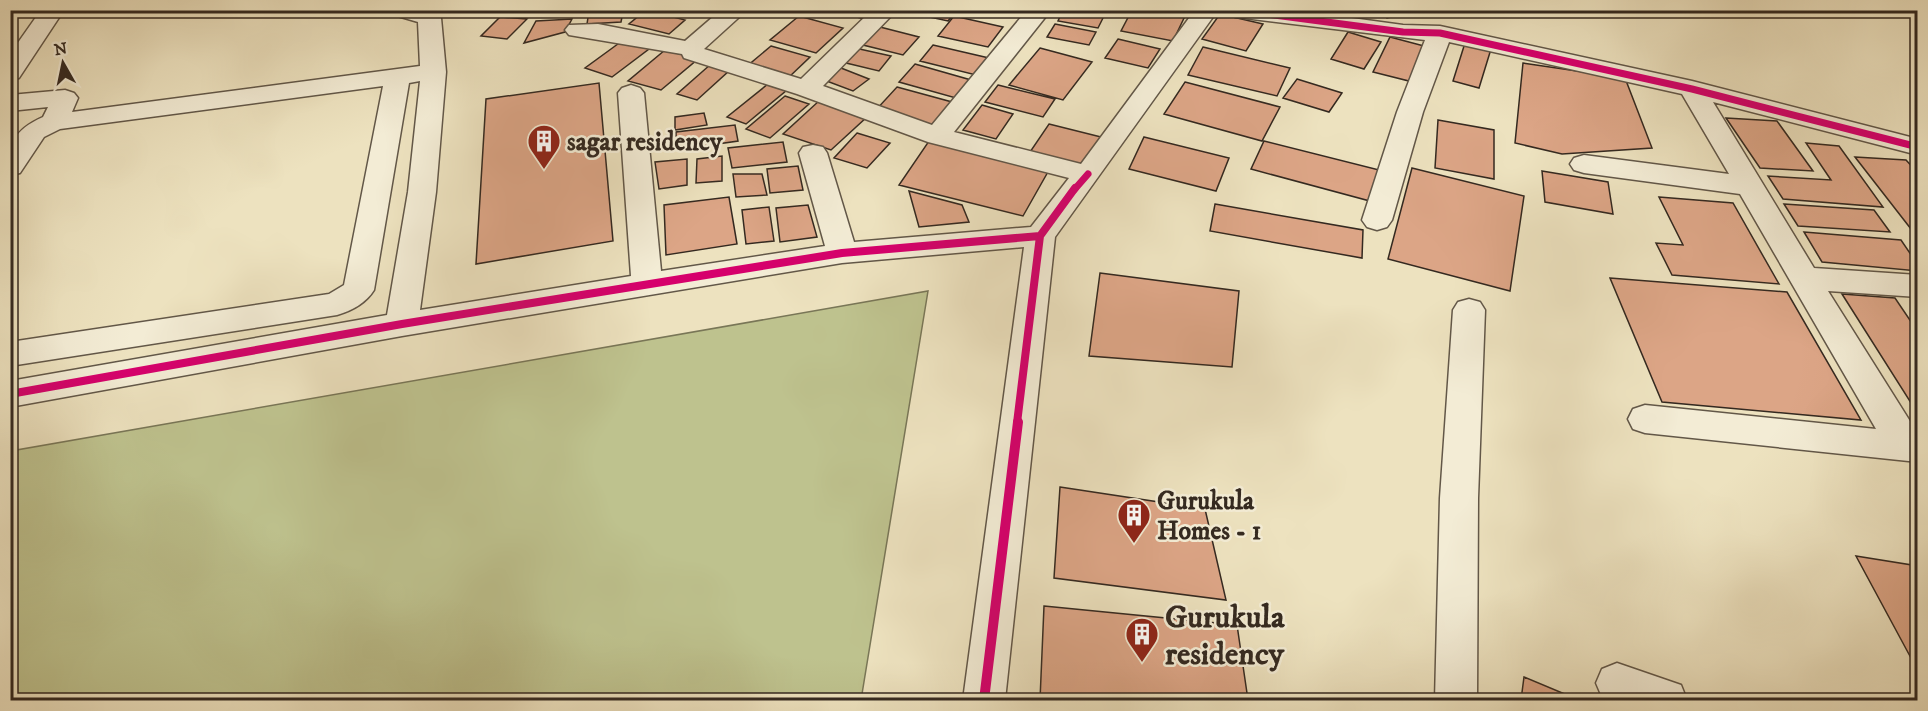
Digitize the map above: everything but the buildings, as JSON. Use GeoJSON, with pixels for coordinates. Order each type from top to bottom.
{"type":"FeatureCollection","features":[{"type":"Feature","properties":{"kind":"street"},"geometry":{"type":"LineString","coordinates":[[10,73],[53,10]]}},
{"type":"Feature","properties":{"kind":"street"},"geometry":{"type":"LineString","coordinates":[[402,10],[434,14],[434,72],[422,192],[402,324]]}},
{"type":"Feature","properties":{"kind":"street"},"geometry":{"type":"LineString","coordinates":[[690,49],[736,10]]}},
{"type":"Feature","properties":{"kind":"street"},"geometry":{"type":"LineString","coordinates":[[806,89],[886,10]]}},
{"type":"Feature","properties":{"kind":"street"},"geometry":{"type":"LineString","coordinates":[[937,136],[1040,10]]}},
{"type":"Feature","properties":{"kind":"street"},"geometry":{"type":"LineString","coordinates":[[984,700],[1040,236],[1063,208],[1070,193],[1088,174],[1207,10]]}},
{"type":"Feature","properties":{"kind":"street"},"geometry":{"type":"LineString","coordinates":[[1236,10],[1403,32],[1440,33],[1692,89],[1917,147]]}},
{"type":"Feature","properties":{"kind":"street"},"geometry":{"type":"LineString","coordinates":[[1374,10],[1403,32]]}},
{"type":"Feature","properties":{"kind":"street"},"geometry":{"type":"LineString","coordinates":[[578,30],[598,31],[690,49],[693,53],[806,89],[937,136],[1088,174]]}},
{"type":"Feature","properties":{"kind":"street"},"geometry":{"type":"LineString","coordinates":[[1377,220],[1410,112],[1440,33]]}},
{"type":"Feature","properties":{"kind":"street"},"geometry":{"type":"LineString","coordinates":[[10,167],[33,131],[54,122],[434,72]]}},
{"type":"Feature","properties":{"kind":"street"},"geometry":{"type":"LineString","coordinates":[[10,354],[337,304],[350,298],[358,290],[397,77]]}},
{"type":"Feature","properties":{"kind":"street"},"geometry":{"type":"LineString","coordinates":[[1692,89],[1802,278],[1911,448]]}},
{"type":"Feature","properties":{"kind":"street"},"geometry":{"type":"LineString","coordinates":[[631,93],[647,285]]}},
{"type":"Feature","properties":{"kind":"street"},"geometry":{"type":"LineString","coordinates":[[10,103],[65,98],[54,122]]}},
{"type":"Feature","properties":{"kind":"street"},"geometry":{"type":"LineString","coordinates":[[813,153],[842,253]]}},
{"type":"Feature","properties":{"kind":"street"},"geometry":{"type":"LineString","coordinates":[[1584,164],[1749,186]]}},
{"type":"Feature","properties":{"kind":"street"},"geometry":{"type":"LineString","coordinates":[[10,394],[402,324],[842,253],[1040,236]]}},
{"type":"Feature","properties":{"kind":"street"},"geometry":{"type":"LineString","coordinates":[[1802,278],[1917,286]]}},
{"type":"Feature","properties":{"kind":"street"},"geometry":{"type":"LineString","coordinates":[[1456,700],[1459,498],[1469,310]]}},
{"type":"Feature","properties":{"kind":"street"},"geometry":{"type":"LineString","coordinates":[[1645,419],[1911,448]]}},
{"type":"Feature","properties":{"kind":"street"},"geometry":{"type":"LineString","coordinates":[[1617,683],[1666,700]]}},
{"type":"Feature","properties":{"kind":"green space"},"geometry":{"type":"Polygon","coordinates":[[[928,291],[861,700],[11,700],[11,451],[928,291]]]}},
{"type":"Feature","properties":{"kind":"cycle path"},"geometry":{"type":"LineString","coordinates":[[1236,10],[1403,32],[1440,33],[1692,89],[1918,147]]}},
{"type":"Feature","properties":{"kind":"cycle path"},"geometry":{"type":"LineString","coordinates":[[984,700],[1040,236],[1088,174]]}},
{"type":"Feature","properties":{"kind":"cycle path"},"geometry":{"type":"LineString","coordinates":[[10,394],[402,324],[842,253],[1040,236]]}},
{"type":"Feature","properties":{"kind":"place","name":"sagar residency"},"geometry":{"type":"Point","coordinates":[544,170]}},
{"type":"Feature","properties":{"kind":"place","name":"Gurukula Homes - 1"},"geometry":{"type":"Point","coordinates":[1134,544]}},
{"type":"Feature","properties":{"kind":"place","name":"Gurukula residency"},"geometry":{"type":"Point","coordinates":[1142,663]}}]}
